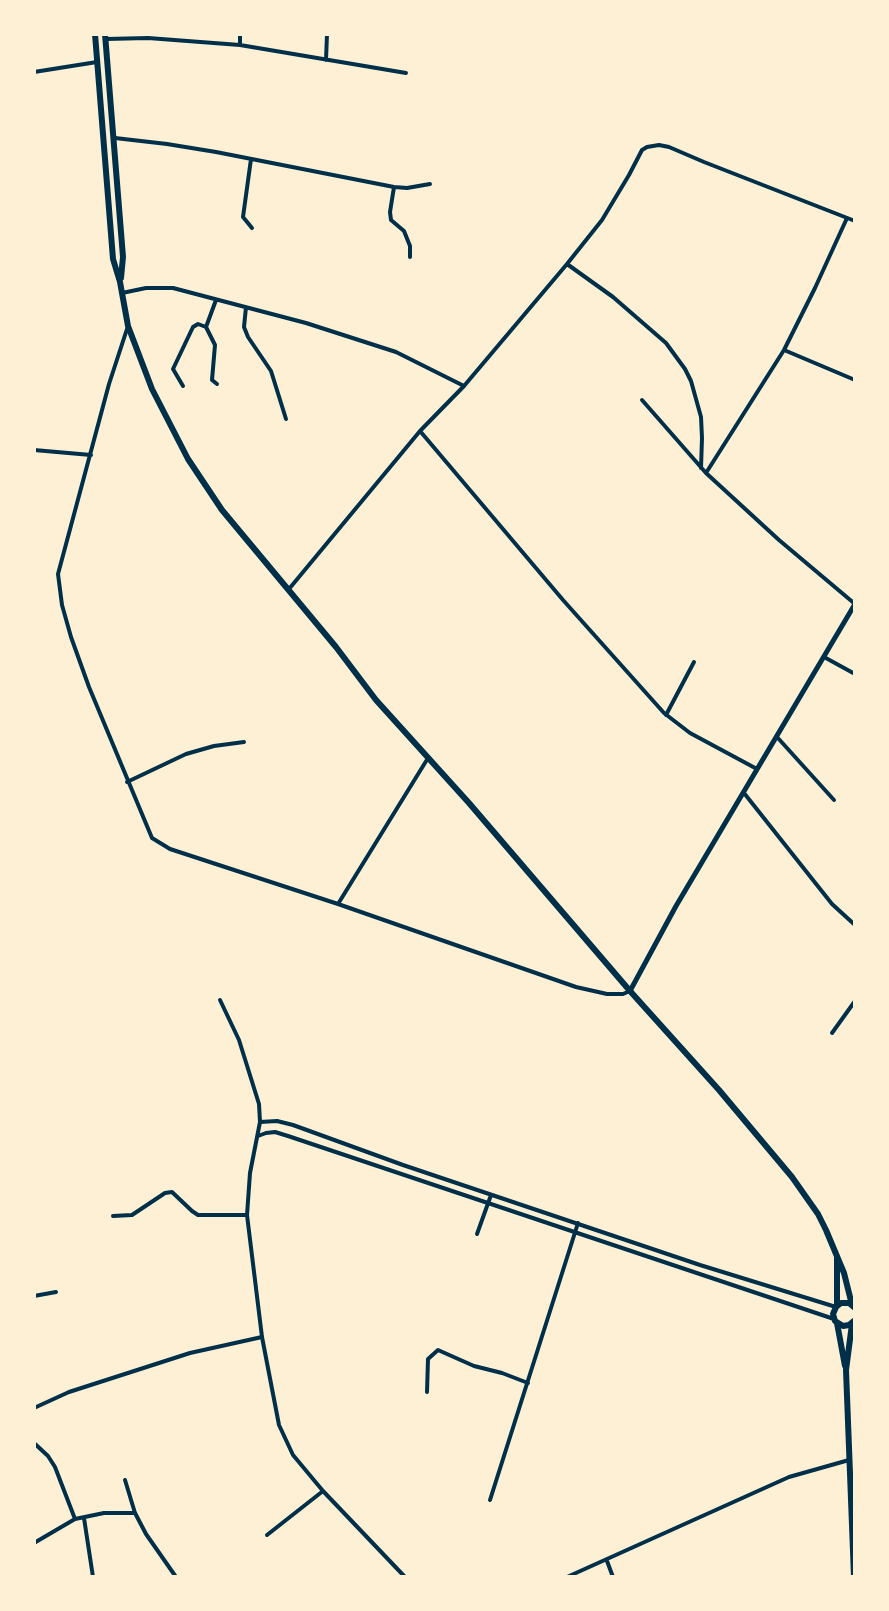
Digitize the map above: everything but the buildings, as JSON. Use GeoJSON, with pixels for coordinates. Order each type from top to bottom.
{"type":"FeatureCollection","features":[{"type":"Feature","properties":{"kind":"main road"},"geometry":{"type":"LineString","coordinates":[[95,34],[113,259],[128,326],[152,389],[188,459],[222,510],[376,700],[792,1177],[818,1214],[837,1254],[854,1307]]}},
{"type":"Feature","properties":{"kind":"main road"},"geometry":{"type":"LineString","coordinates":[[106,36],[123,257],[120,282]]}},
{"type":"Feature","properties":{"kind":"main road"},"geometry":{"type":"LineString","coordinates":[[97,65],[108,67]]}},
{"type":"Feature","properties":{"kind":"main road"},"geometry":{"type":"LineString","coordinates":[[837,1254],[837,1306]]}},
{"type":"Feature","properties":{"kind":"main road"},"geometry":{"type":"LineString","coordinates":[[846,1370],[833,1311],[845,1302],[854,1307]]}},
{"type":"Feature","properties":{"kind":"main road"},"geometry":{"type":"LineString","coordinates":[[836,1321],[843,1326],[854,1322],[846,1370],[854,1577]]}},
{"type":"Feature","properties":{"kind":"street"},"geometry":{"type":"LineString","coordinates":[[240,34],[240,45]]}},
{"type":"Feature","properties":{"kind":"street"},"geometry":{"type":"LineString","coordinates":[[326,61],[327,34]]}},
{"type":"Feature","properties":{"kind":"street"},"geometry":{"type":"LineString","coordinates":[[106,36],[240,45],[406,73]]}},
{"type":"Feature","properties":{"kind":"street"},"geometry":{"type":"LineString","coordinates":[[34,72],[97,65]]}},
{"type":"Feature","properties":{"kind":"street"},"geometry":{"type":"LineString","coordinates":[[115,138],[167,144],[394,187],[430,184]]}},
{"type":"Feature","properties":{"kind":"street"},"geometry":{"type":"LineString","coordinates":[[287,590],[420,431],[464,386],[567,264],[602,220],[642,150],[652,145],[669,147],[855,221]]}},
{"type":"Feature","properties":{"kind":"street"},"geometry":{"type":"LineString","coordinates":[[251,159],[243,217],[252,228]]}},
{"type":"Feature","properties":{"kind":"street"},"geometry":{"type":"LineString","coordinates":[[394,187],[391,220],[404,231],[410,246],[410,257]]}},
{"type":"Feature","properties":{"kind":"street"},"geometry":{"type":"LineString","coordinates":[[706,473],[784,350],[847,218]]}},
{"type":"Feature","properties":{"kind":"street"},"geometry":{"type":"LineString","coordinates":[[567,264],[613,297],[666,343],[685,369],[701,417],[701,468]]}},
{"type":"Feature","properties":{"kind":"street"},"geometry":{"type":"LineString","coordinates":[[122,293],[146,288],[173,288],[306,323],[396,352],[464,386]]}},
{"type":"Feature","properties":{"kind":"street"},"geometry":{"type":"LineString","coordinates":[[206,327],[216,300]]}},
{"type":"Feature","properties":{"kind":"street"},"geometry":{"type":"LineString","coordinates":[[246,307],[244,327],[271,371],[286,419]]}},
{"type":"Feature","properties":{"kind":"street"},"geometry":{"type":"LineString","coordinates":[[183,386],[173,369],[193,327],[198,324],[206,327],[215,345],[212,380],[217,384]]}},
{"type":"Feature","properties":{"kind":"street"},"geometry":{"type":"LineString","coordinates":[[128,326],[59,567],[60,593],[71,637],[149,834],[164,846],[576,987],[607,994],[630,991],[676,906],[855,604],[706,473],[642,400]]}},
{"type":"Feature","properties":{"kind":"street"},"geometry":{"type":"LineString","coordinates":[[784,350],[855,380]]}},
{"type":"Feature","properties":{"kind":"street"},"geometry":{"type":"LineString","coordinates":[[420,431],[666,715],[690,733],[757,769]]}},
{"type":"Feature","properties":{"kind":"street"},"geometry":{"type":"LineString","coordinates":[[34,450],[91,455]]}},
{"type":"Feature","properties":{"kind":"street"},"geometry":{"type":"LineString","coordinates":[[824,657],[855,674]]}},
{"type":"Feature","properties":{"kind":"street"},"geometry":{"type":"LineString","coordinates":[[666,715],[694,662]]}},
{"type":"Feature","properties":{"kind":"street"},"geometry":{"type":"LineString","coordinates":[[776,736],[834,800]]}},
{"type":"Feature","properties":{"kind":"street"},"geometry":{"type":"LineString","coordinates":[[127,782],[186,754],[244,742]]}},
{"type":"Feature","properties":{"kind":"street"},"geometry":{"type":"LineString","coordinates":[[338,904],[428,758]]}},
{"type":"Feature","properties":{"kind":"street"},"geometry":{"type":"LineString","coordinates":[[744,793],[832,904],[855,925]]}},
{"type":"Feature","properties":{"kind":"street"},"geometry":{"type":"LineString","coordinates":[[220,1000],[239,1040],[259,1104],[260,1122],[250,1173],[247,1215],[262,1337],[279,1425],[293,1455],[405,1577]]}},
{"type":"Feature","properties":{"kind":"street"},"geometry":{"type":"LineString","coordinates":[[832,1033],[855,1001]]}},
{"type":"Feature","properties":{"kind":"street"},"geometry":{"type":"LineString","coordinates":[[260,1122],[277,1121],[293,1125],[700,1265],[837,1306]]}},
{"type":"Feature","properties":{"kind":"street"},"geometry":{"type":"LineString","coordinates":[[258,1136],[275,1132],[836,1321]]}},
{"type":"Feature","properties":{"kind":"street"},"geometry":{"type":"LineString","coordinates":[[380,1167],[383,1158]]}},
{"type":"Feature","properties":{"kind":"street"},"geometry":{"type":"LineString","coordinates":[[113,1216],[132,1215],[165,1193],[172,1192],[198,1215],[247,1215]]}},
{"type":"Feature","properties":{"kind":"street"},"geometry":{"type":"LineString","coordinates":[[477,1234],[491,1194]]}},
{"type":"Feature","properties":{"kind":"street"},"geometry":{"type":"LineString","coordinates":[[518,1214],[522,1204]]}},
{"type":"Feature","properties":{"kind":"street"},"geometry":{"type":"LineString","coordinates":[[490,1500],[578,1223]]}},
{"type":"Feature","properties":{"kind":"street"},"geometry":{"type":"LineString","coordinates":[[34,1296],[56,1292]]}},
{"type":"Feature","properties":{"kind":"street"},"geometry":{"type":"LineString","coordinates":[[34,1408],[69,1392],[176,1357],[262,1337]]}},
{"type":"Feature","properties":{"kind":"street"},"geometry":{"type":"LineString","coordinates":[[427,1392],[428,1359],[438,1350],[474,1366],[528,1383]]}},
{"type":"Feature","properties":{"kind":"street"},"geometry":{"type":"LineString","coordinates":[[34,1443],[55,1467],[75,1519]]}},
{"type":"Feature","properties":{"kind":"street"},"geometry":{"type":"LineString","coordinates":[[567,1577],[789,1477],[849,1460]]}},
{"type":"Feature","properties":{"kind":"street"},"geometry":{"type":"LineString","coordinates":[[125,1480],[135,1513],[146,1534],[176,1577]]}},
{"type":"Feature","properties":{"kind":"street"},"geometry":{"type":"LineString","coordinates":[[267,1535],[323,1491]]}},
{"type":"Feature","properties":{"kind":"street"},"geometry":{"type":"LineString","coordinates":[[34,1543],[75,1519],[104,1513],[135,1513]]}},
{"type":"Feature","properties":{"kind":"street"},"geometry":{"type":"LineString","coordinates":[[84,1518],[93,1577]]}},
{"type":"Feature","properties":{"kind":"street"},"geometry":{"type":"LineString","coordinates":[[606,1560],[613,1577]]}}]}
